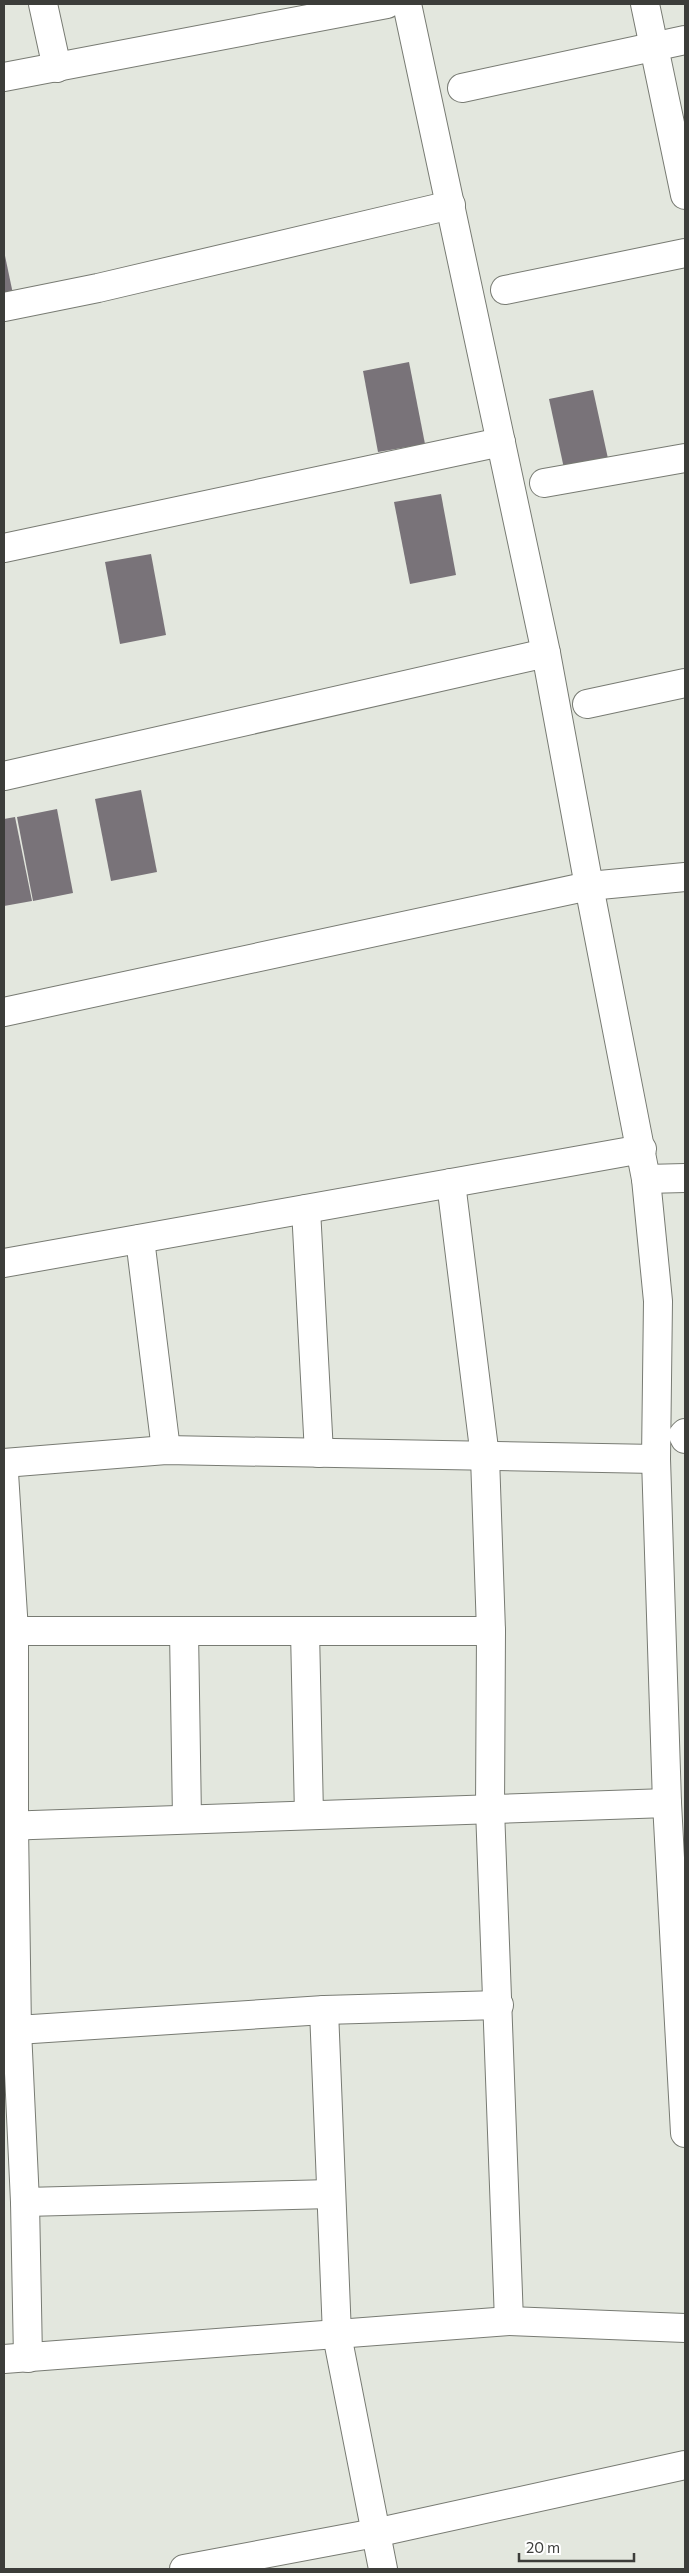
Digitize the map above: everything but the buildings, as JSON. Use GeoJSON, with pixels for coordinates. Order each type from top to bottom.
{"type":"FeatureCollection","features":[{"type":"Feature","properties":{"kind":"street"},"geometry":{"type":"LineString","coordinates":[[43,4],[57,68]]}},
{"type":"Feature","properties":{"kind":"street"},"geometry":{"type":"LineString","coordinates":[[4,77],[57,68],[288,13],[387,4]]}},
{"type":"Feature","properties":{"kind":"street"},"geometry":{"type":"LineString","coordinates":[[408,4],[546,653],[589,886],[642,1149],[646,1179],[658,1301],[656,1459],[667,1803],[685,2133]]}},
{"type":"Feature","properties":{"kind":"street"},"geometry":{"type":"LineString","coordinates":[[645,4],[685,195]]}},
{"type":"Feature","properties":{"kind":"street"},"geometry":{"type":"LineString","coordinates":[[462,88],[685,40]]}},
{"type":"Feature","properties":{"kind":"street"},"geometry":{"type":"LineString","coordinates":[[4,307],[98,288],[451,205]]}},
{"type":"Feature","properties":{"kind":"street"},"geometry":{"type":"LineString","coordinates":[[505,290],[685,253]]}},
{"type":"Feature","properties":{"kind":"street"},"geometry":{"type":"LineString","coordinates":[[4,548],[501,442]]}},
{"type":"Feature","properties":{"kind":"street"},"geometry":{"type":"LineString","coordinates":[[544,483],[685,458]]}},
{"type":"Feature","properties":{"kind":"street"},"geometry":{"type":"LineString","coordinates":[[4,776],[546,653]]}},
{"type":"Feature","properties":{"kind":"street"},"geometry":{"type":"LineString","coordinates":[[587,704],[685,683]]}},
{"type":"Feature","properties":{"kind":"street"},"geometry":{"type":"LineString","coordinates":[[4,1012],[589,886],[685,877]]}},
{"type":"Feature","properties":{"kind":"street"},"geometry":{"type":"LineString","coordinates":[[4,1263],[642,1149]]}},
{"type":"Feature","properties":{"kind":"street"},"geometry":{"type":"LineString","coordinates":[[646,1179],[685,1178]]}},
{"type":"Feature","properties":{"kind":"street"},"geometry":{"type":"LineString","coordinates":[[451,1183],[485,1457],[490,1631],[490,1809],[499,2005],[509,2321]]}},
{"type":"Feature","properties":{"kind":"street"},"geometry":{"type":"LineString","coordinates":[[306,1209],[319,1453]]}},
{"type":"Feature","properties":{"kind":"street"},"geometry":{"type":"LineString","coordinates":[[140,1239],[166,1450]]}},
{"type":"Feature","properties":{"kind":"street"},"geometry":{"type":"LineString","coordinates":[[685,1433],[683,1435],[685,1439]]}},
{"type":"Feature","properties":{"kind":"street"},"geometry":{"type":"LineString","coordinates":[[4,1463],[166,1450],[656,1459]]}},
{"type":"Feature","properties":{"kind":"street"},"geometry":{"type":"LineString","coordinates":[[4,1473],[14,1631],[9,1826],[25,2202],[16,2359],[509,2321],[685,2328]]}},
{"type":"Feature","properties":{"kind":"street"},"geometry":{"type":"LineString","coordinates":[[14,1631],[490,1631]]}},
{"type":"Feature","properties":{"kind":"street"},"geometry":{"type":"LineString","coordinates":[[184,1631],[187,1819]]}},
{"type":"Feature","properties":{"kind":"street"},"geometry":{"type":"LineString","coordinates":[[305,1631],[309,1815]]}},
{"type":"Feature","properties":{"kind":"street"},"geometry":{"type":"LineString","coordinates":[[9,1826],[667,1803]]}},
{"type":"Feature","properties":{"kind":"street"},"geometry":{"type":"LineString","coordinates":[[17,2030],[324,2010],[499,2005]]}},
{"type":"Feature","properties":{"kind":"street"},"geometry":{"type":"LineString","coordinates":[[324,2010],[337,2335],[383,2569]]}},
{"type":"Feature","properties":{"kind":"street"},"geometry":{"type":"LineString","coordinates":[[25,2202],[331,2194]]}},
{"type":"Feature","properties":{"kind":"street"},"geometry":{"type":"LineString","coordinates":[[184,2569],[375,2533],[685,2465]]}}]}
